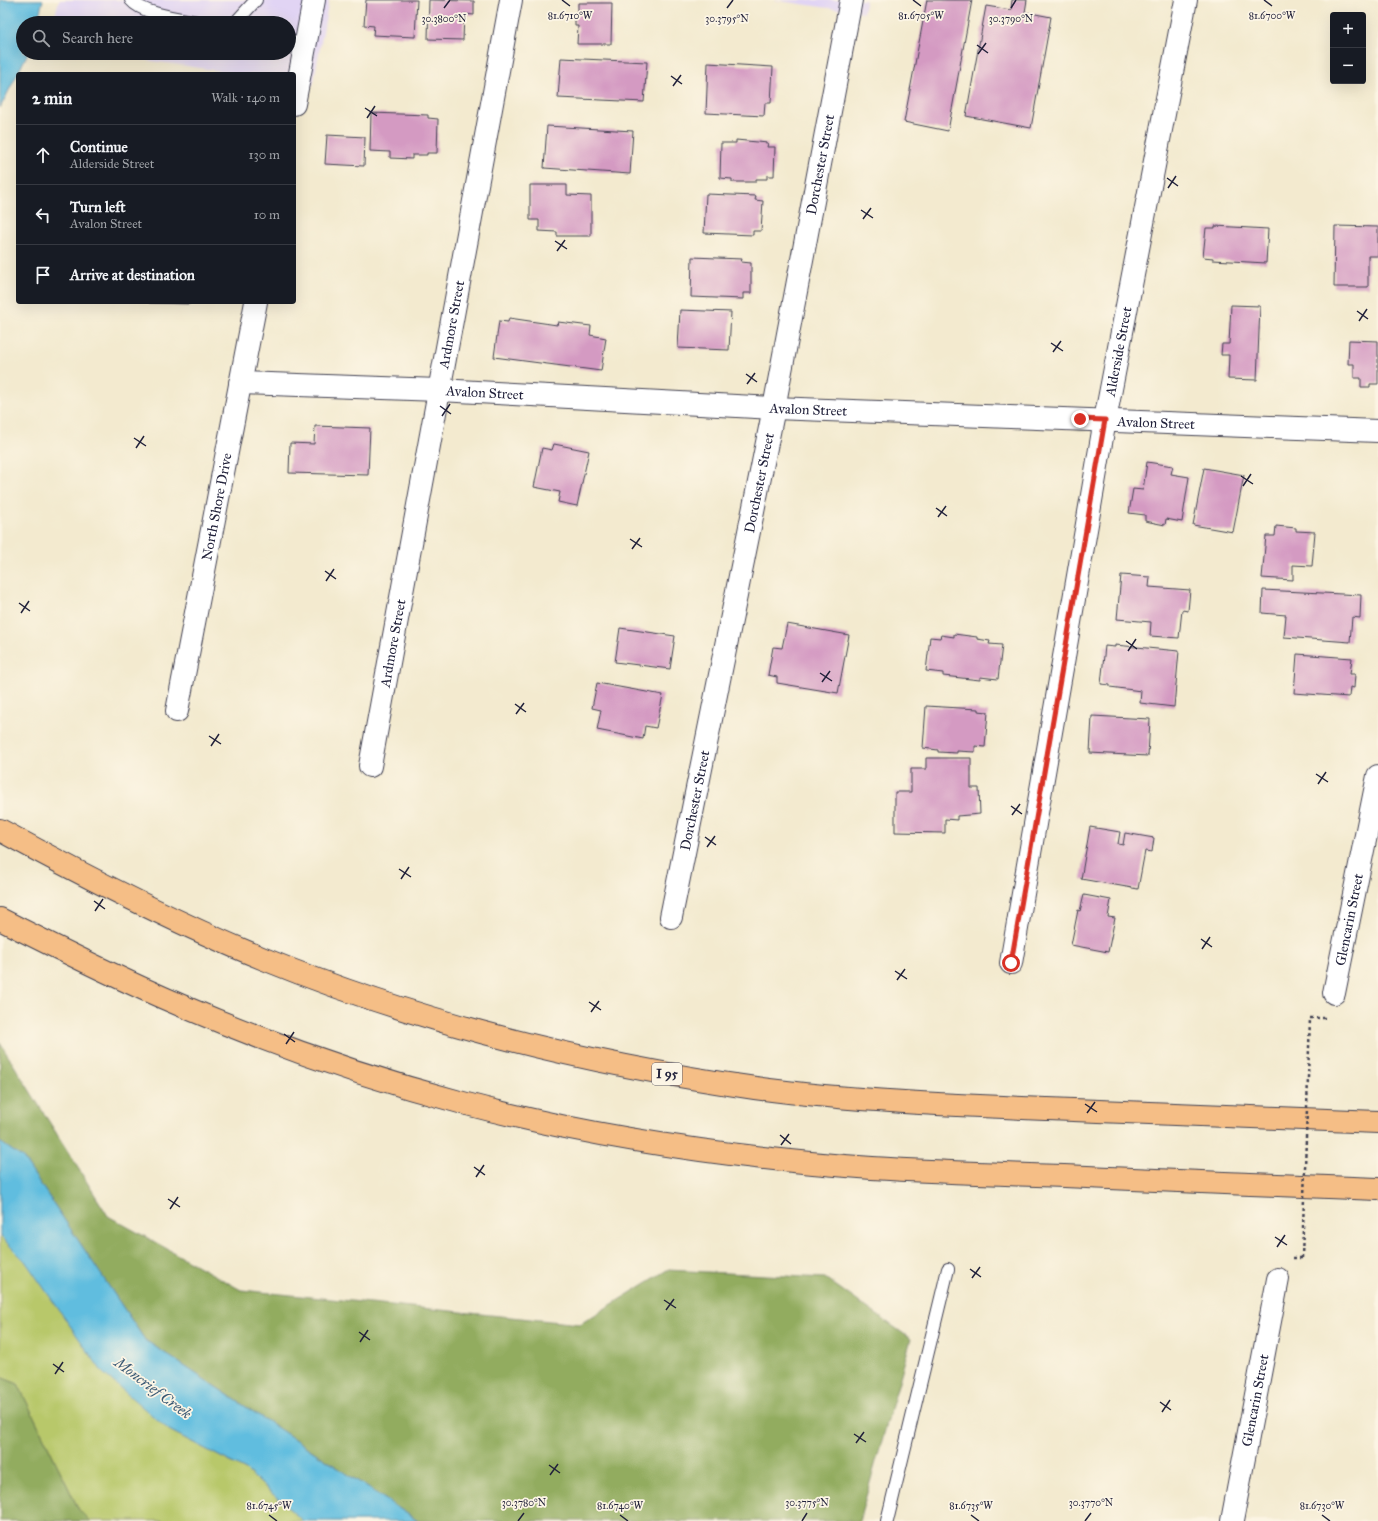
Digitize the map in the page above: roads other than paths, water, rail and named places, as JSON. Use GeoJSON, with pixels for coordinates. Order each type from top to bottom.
{"type":"FeatureCollection","features":[{"type":"Feature","properties":{"kind":"highway","name":"I 95"},"geometry":{"type":"LineString","coordinates":[[0,830],[77,872],[171,918],[265,960],[362,995],[451,1024],[556,1052],[657,1072],[750,1087],[859,1098],[962,1105],[1378,1122]]}},
{"type":"Feature","properties":{"kind":"highway"},"geometry":{"type":"LineString","coordinates":[[0,919],[87,963],[182,1006],[288,1048],[374,1078],[458,1102],[571,1128],[670,1146],[767,1158],[872,1168],[1378,1189]]}},
{"type":"Feature","properties":{"kind":"street"},"geometry":{"type":"LineString","coordinates":[[296,72],[297,43],[314,0]]}},
{"type":"Feature","properties":{"kind":"street","name":"Ardmore Street"},"geometry":{"type":"LineString","coordinates":[[370,766],[511,0]]}},
{"type":"Feature","properties":{"kind":"street","name":"Dorchester Street"},"geometry":{"type":"LineString","coordinates":[[670,916],[774,408],[851,0]]}},
{"type":"Feature","properties":{"kind":"street","name":"Alderside Street"},"geometry":{"type":"LineString","coordinates":[[1011,963],[1105,420],[1186,0]]}},
{"type":"Feature","properties":{"kind":"street","name":"North Shore Drive"},"geometry":{"type":"LineString","coordinates":[[177,711],[256,304]]}},
{"type":"Feature","properties":{"kind":"street","name":"Avalon Street"},"geometry":{"type":"LineString","coordinates":[[240,383],[439,390],[774,408],[1378,431]]}},
{"type":"Feature","properties":{"kind":"street","name":"Glencarin Street"},"geometry":{"type":"LineString","coordinates":[[1334,993],[1378,776]]}},
{"type":"Feature","properties":{"kind":"street","name":"Glencarin Street"},"geometry":{"type":"LineString","coordinates":[[1232,1521],[1278,1280]]}},
{"type":"Feature","properties":{"kind":"lane"},"geometry":{"type":"LineString","coordinates":[[131,0],[134,4],[147,11],[170,16]]}},
{"type":"Feature","properties":{"kind":"lane"},"geometry":{"type":"LineString","coordinates":[[241,16],[256,0]]}},
{"type":"Feature","properties":{"kind":"lane"},"geometry":{"type":"LineString","coordinates":[[887,1521],[948,1268]]}},
{"type":"Feature","properties":{"kind":"water"},"geometry":{"type":"Polygon","coordinates":[[[0,0],[43,0],[39,16],[16,16],[16,60],[24,60],[18,72],[16,72],[16,77],[0,108],[0,0]]]}},
{"type":"Feature","properties":{"kind":"water","name":"Moncrief Creek"},"geometry":{"type":"Polygon","coordinates":[[[0,1142],[23,1158],[145,1340],[418,1521],[303,1521],[246,1470],[169,1430],[103,1373],[25,1261],[0,1236],[0,1142]]]}}]}
